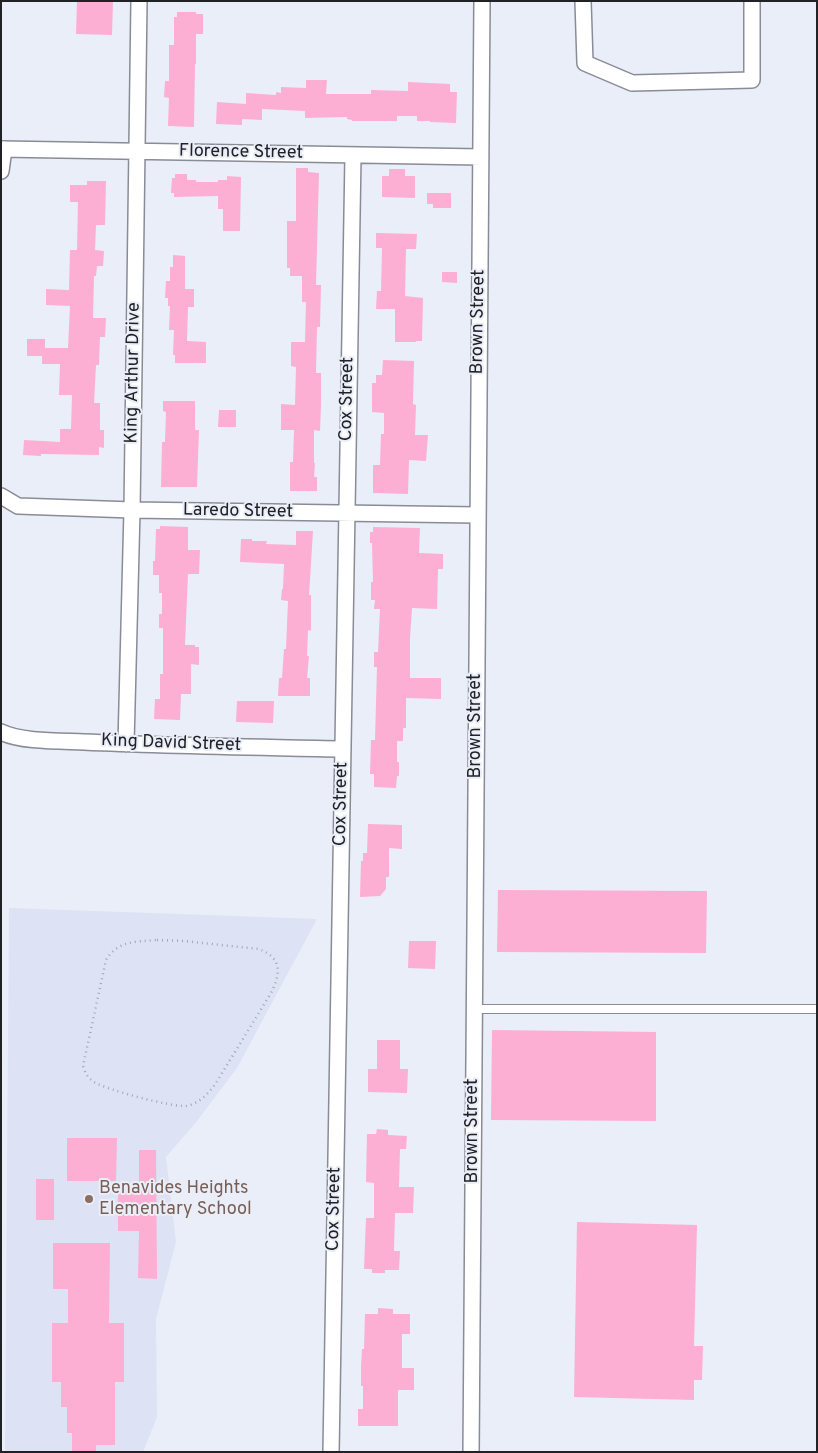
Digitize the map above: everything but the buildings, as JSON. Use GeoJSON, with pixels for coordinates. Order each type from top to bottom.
{"type":"FeatureCollection","features":[{"type":"Feature","properties":{"kind":"street","name":"King Arthur Drive"},"geometry":{"type":"LineString","coordinates":[[126,744],[132,510],[139,1]]}},
{"type":"Feature","properties":{"kind":"street","name":"Brown Street"},"geometry":{"type":"LineString","coordinates":[[472,1452],[482,1]]}},
{"type":"Feature","properties":{"kind":"street"},"geometry":{"type":"LineString","coordinates":[[583,1],[586,64],[632,83],[752,80],[752,1]]}},
{"type":"Feature","properties":{"kind":"street","name":"Florence Street"},"geometry":{"type":"LineString","coordinates":[[2,149],[481,157]]}},
{"type":"Feature","properties":{"kind":"street"},"geometry":{"type":"LineString","coordinates":[[1,171],[2,149]]}},
{"type":"Feature","properties":{"kind":"street","name":"Cox Street"},"geometry":{"type":"LineString","coordinates":[[331,1452],[353,156]]}},
{"type":"Feature","properties":{"kind":"street","name":"Laredo Street"},"geometry":{"type":"LineString","coordinates":[[1,496],[18,506],[132,510],[477,515]]}},
{"type":"Feature","properties":{"kind":"street","name":"King David Street"},"geometry":{"type":"LineString","coordinates":[[3,738],[126,744],[343,749]]}},
{"type":"Feature","properties":{"kind":"lane"},"geometry":{"type":"LineString","coordinates":[[474,1009],[817,1009]]}},
{"type":"Feature","properties":{"kind":"path"},"geometry":{"type":"LineString","coordinates":[[184,941],[259,948],[268,952],[274,959],[278,967],[278,979],[271,993],[216,1083],[198,1101],[188,1106],[178,1106],[102,1087],[86,1074],[83,1066],[106,960],[111,952],[120,945],[133,942],[184,941]]}},
{"type":"Feature","properties":{"kind":"shaded area","name":"Benavides Heights Elementary School"},"geometry":{"type":"Polygon","coordinates":[[[9,908],[317,919],[237,1068],[197,1121],[166,1157],[176,1242],[156,1319],[157,1417],[143,1452],[5,1452],[9,908]]]}},
{"type":"Feature","properties":{"kind":"place","name":"Benavides Heights Elementary School"},"geometry":{"type":"Point","coordinates":[89,1199]}}]}
